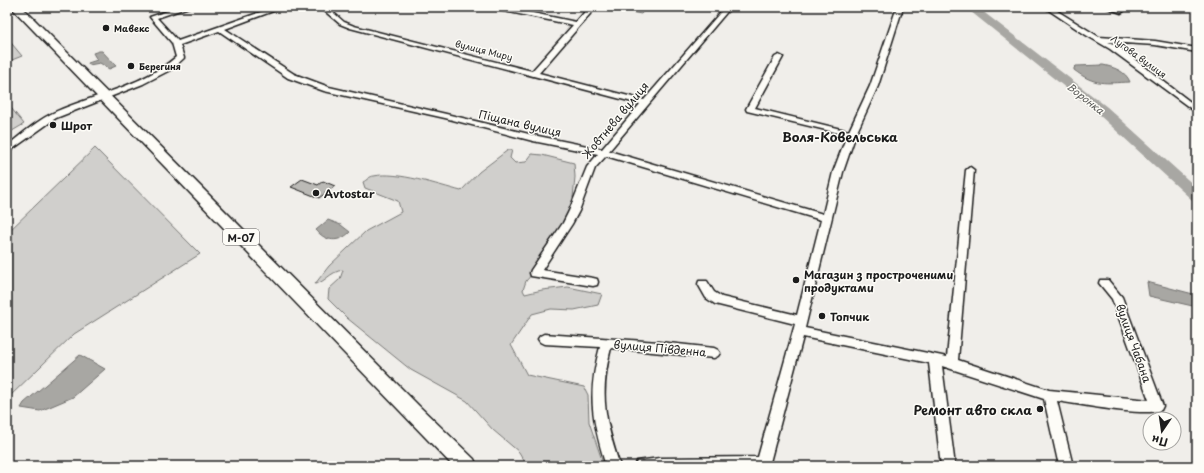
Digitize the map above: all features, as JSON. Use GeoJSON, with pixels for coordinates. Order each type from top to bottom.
{"type":"FeatureCollection","features":[{"type":"Feature","properties":{"kind":"highway","name":"М-07"},"geometry":{"type":"LineString","coordinates":[[16,7],[412,412],[467,466]]}},
{"type":"Feature","properties":{"kind":"street"},"geometry":{"type":"LineString","coordinates":[[7,150],[45,121],[60,113],[104,97],[174,64],[180,58],[178,43],[163,30],[153,17],[186,7]]}},
{"type":"Feature","properties":{"kind":"street"},"geometry":{"type":"LineString","coordinates":[[178,43],[280,7]]}},
{"type":"Feature","properties":{"kind":"street","name":"вулиця Миру"},"geometry":{"type":"LineString","coordinates":[[323,7],[342,23],[352,27],[645,103]]}},
{"type":"Feature","properties":{"kind":"street"},"geometry":{"type":"LineString","coordinates":[[494,7],[577,24]]}},
{"type":"Feature","properties":{"kind":"street"},"geometry":{"type":"LineString","coordinates":[[534,74],[593,7]]}},
{"type":"Feature","properties":{"kind":"street","name":"Жовтнева вулиця"},"geometry":{"type":"LineString","coordinates":[[593,282],[535,273],[574,211],[587,174],[603,152],[728,7]]}},
{"type":"Feature","properties":{"kind":"street"},"geometry":{"type":"LineString","coordinates":[[642,466],[660,464],[763,465],[799,331],[838,172],[852,134],[874,86],[900,7]]}},
{"type":"Feature","properties":{"kind":"street","name":"Лугова вулиця"},"geometry":{"type":"LineString","coordinates":[[1047,7],[1088,34],[1113,47],[1197,111]]}},
{"type":"Feature","properties":{"kind":"street"},"geometry":{"type":"LineString","coordinates":[[1108,7],[1121,11]]}},
{"type":"Feature","properties":{"kind":"street","name":"Піщана вулиця"},"geometry":{"type":"LineString","coordinates":[[220,29],[291,76],[311,84],[533,138],[603,152],[826,218]]}},
{"type":"Feature","properties":{"kind":"street"},"geometry":{"type":"LineString","coordinates":[[1098,39],[1155,43],[1197,50]]}},
{"type":"Feature","properties":{"kind":"street"},"geometry":{"type":"LineString","coordinates":[[779,57],[750,109],[852,134]]}},
{"type":"Feature","properties":{"kind":"street"},"geometry":{"type":"LineString","coordinates":[[952,363],[970,170]]}},
{"type":"Feature","properties":{"kind":"street","name":"вулиця Чабана"},"geometry":{"type":"LineString","coordinates":[[1049,395],[1139,406],[1157,406],[1117,297],[1104,283]]}},
{"type":"Feature","properties":{"kind":"street"},"geometry":{"type":"LineString","coordinates":[[703,284],[710,295],[719,301],[799,331],[952,363],[1049,395],[1066,466]]}},
{"type":"Feature","properties":{"kind":"street","name":"вулиця Південна"},"geometry":{"type":"LineString","coordinates":[[544,339],[659,347],[714,353]]}},
{"type":"Feature","properties":{"kind":"street","name":"вулиця Південна"},"geometry":{"type":"LineString","coordinates":[[607,343],[599,370],[597,398],[599,419],[613,466]]}},
{"type":"Feature","properties":{"kind":"street"},"geometry":{"type":"LineString","coordinates":[[936,360],[948,466]]}},
{"type":"Feature","properties":{"kind":"shaded area"},"geometry":{"type":"Polygon","coordinates":[[[607,7],[647,7],[641,14],[607,7]]]}},
{"type":"Feature","properties":{"kind":"shaded area"},"geometry":{"type":"Polygon","coordinates":[[[7,38],[22,56],[7,62],[7,38]]]}},
{"type":"Feature","properties":{"kind":"shaded area"},"geometry":{"type":"Polygon","coordinates":[[[102,51],[116,66],[109,69],[100,63],[89,65],[88,63],[97,60],[93,53],[102,51]]]}},
{"type":"Feature","properties":{"kind":"shaded area"},"geometry":{"type":"Polygon","coordinates":[[[1103,65],[1115,68],[1122,72],[1126,75],[1130,82],[1107,83],[1094,81],[1074,70],[1076,66],[1103,65]]]}},
{"type":"Feature","properties":{"kind":"shaded area"},"geometry":{"type":"Polygon","coordinates":[[[7,103],[24,124],[7,134],[7,103]]]}},
{"type":"Feature","properties":{"kind":"shaded area"},"geometry":{"type":"Polygon","coordinates":[[[95,148],[200,254],[74,334],[7,399],[7,233],[95,148]]]}},
{"type":"Feature","properties":{"kind":"shaded area"},"geometry":{"type":"Polygon","coordinates":[[[508,150],[512,150],[510,158],[515,163],[526,162],[532,154],[574,163],[575,177],[572,208],[542,263],[526,281],[523,290],[525,294],[542,290],[568,287],[602,294],[598,305],[574,310],[551,309],[532,314],[511,345],[527,375],[584,387],[588,395],[589,422],[604,466],[527,466],[519,452],[493,430],[467,401],[411,370],[347,318],[328,299],[329,289],[340,279],[343,270],[334,273],[315,284],[329,266],[366,231],[401,212],[398,201],[365,188],[363,182],[370,177],[394,175],[418,179],[461,191],[479,172],[508,150]]]}},
{"type":"Feature","properties":{"kind":"shaded area"},"geometry":{"type":"Polygon","coordinates":[[[328,220],[341,225],[350,232],[346,236],[333,240],[324,237],[316,230],[328,220]]]}},
{"type":"Feature","properties":{"kind":"shaded area"},"geometry":{"type":"Polygon","coordinates":[[[1147,282],[1197,295],[1197,307],[1149,296],[1147,282]]]}},
{"type":"Feature","properties":{"kind":"shaded area"},"geometry":{"type":"Polygon","coordinates":[[[80,355],[105,369],[73,397],[40,411],[21,408],[24,403],[80,355]]]}},
{"type":"Feature","properties":{"kind":"building","name":"Avtostar"},"geometry":{"type":"Polygon","coordinates":[[[302,179],[318,185],[323,181],[335,186],[319,198],[291,187],[302,179]]]}},
{"type":"Feature","properties":{"kind":"waterway","name":"Воронка"},"geometry":{"type":"LineString","coordinates":[[970,7],[1102,110],[1197,196]]}},
{"type":"Feature","properties":{"kind":"place","name":"Мавекс"},"geometry":{"type":"Point","coordinates":[106,28]}},
{"type":"Feature","properties":{"kind":"place","name":"Берегиня"},"geometry":{"type":"Point","coordinates":[131,66]}},
{"type":"Feature","properties":{"kind":"place","name":"Шрот"},"geometry":{"type":"Point","coordinates":[53,125]}},
{"type":"Feature","properties":{"kind":"place","name":"Avtostar"},"geometry":{"type":"Point","coordinates":[316,193]}},
{"type":"Feature","properties":{"kind":"place","name":"Магазин з простроченими продуктами"},"geometry":{"type":"Point","coordinates":[796,280]}},
{"type":"Feature","properties":{"kind":"place","name":"Топчик"},"geometry":{"type":"Point","coordinates":[822,316]}},
{"type":"Feature","properties":{"kind":"place","name":"Ремонт авто скла"},"geometry":{"type":"Point","coordinates":[1040,409]}},
{"type":"Feature","properties":{"kind":"district","name":"Воля-Ковельська"},"geometry":{"type":"Point","coordinates":[840,136]}}]}
